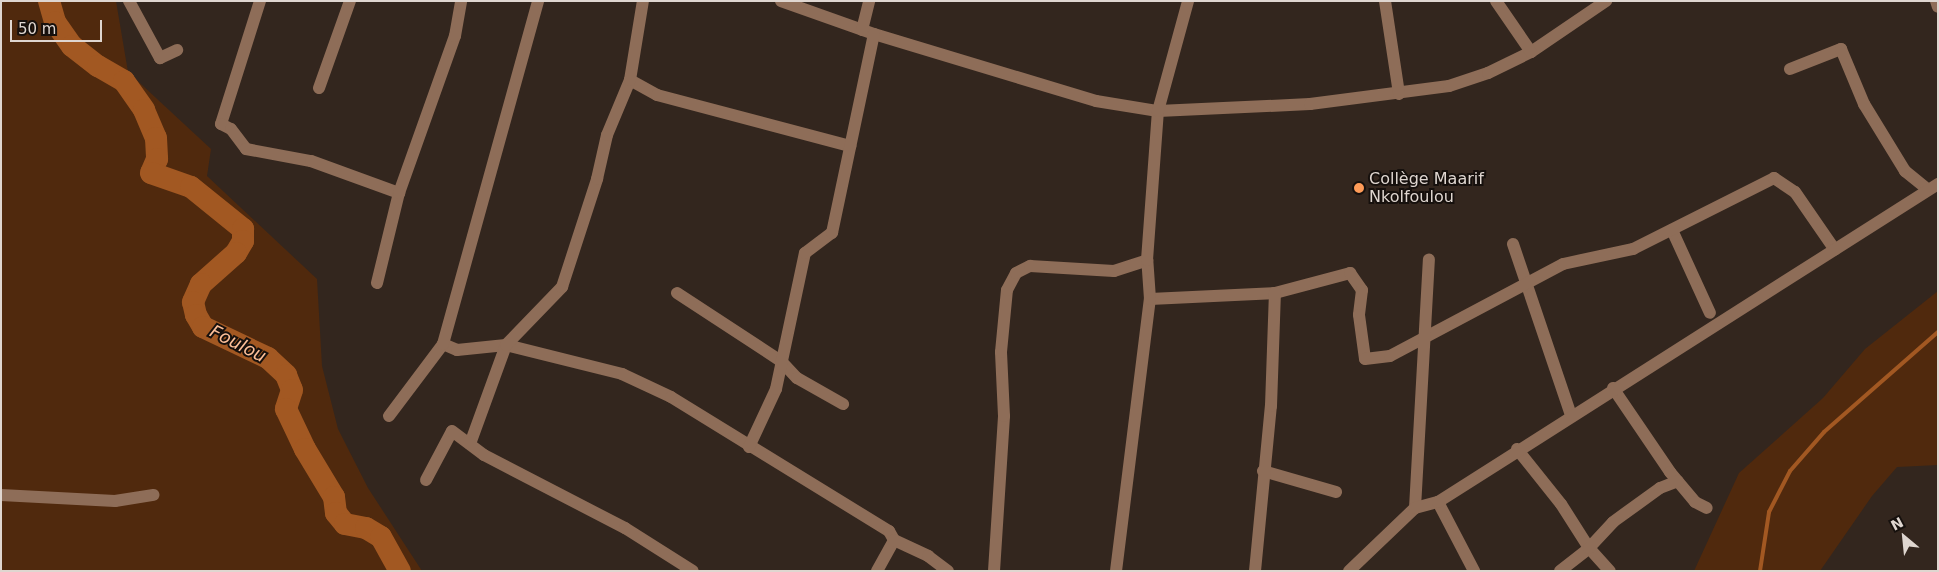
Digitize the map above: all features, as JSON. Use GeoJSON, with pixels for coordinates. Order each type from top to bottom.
{"type":"FeatureCollection","features":[{"type":"Feature","properties":{"kind":"street"},"geometry":{"type":"LineString","coordinates":[[129,1],[160,58],[177,50]]}},
{"type":"Feature","properties":{"kind":"street"},"geometry":{"type":"LineString","coordinates":[[260,1],[220,124],[231,129],[246,149],[311,161],[399,193]]}},
{"type":"Feature","properties":{"kind":"street"},"geometry":{"type":"LineString","coordinates":[[320,88],[350,1]]}},
{"type":"Feature","properties":{"kind":"street"},"geometry":{"type":"LineString","coordinates":[[377,283],[399,193],[455,36],[462,1]]}},
{"type":"Feature","properties":{"kind":"street"},"geometry":{"type":"LineString","coordinates":[[389,416],[443,344],[538,1]]}},
{"type":"Feature","properties":{"kind":"street"},"geometry":{"type":"LineString","coordinates":[[470,444],[506,345],[562,287],[597,180],[606,135],[630,80],[644,1]]}},
{"type":"Feature","properties":{"kind":"street"},"geometry":{"type":"LineString","coordinates":[[782,1],[868,32],[1096,101],[1158,111],[1310,104],[1399,94],[1449,86],[1488,73],[1531,52],[1606,1]]}},
{"type":"Feature","properties":{"kind":"street"},"geometry":{"type":"LineString","coordinates":[[749,447],[776,389],[805,253],[832,233],[850,146],[868,32],[869,1]]}},
{"type":"Feature","properties":{"kind":"street"},"geometry":{"type":"LineString","coordinates":[[1116,571],[1150,298],[1147,260],[1158,111],[1188,1]]}},
{"type":"Feature","properties":{"kind":"street"},"geometry":{"type":"LineString","coordinates":[[1385,1],[1399,94]]}},
{"type":"Feature","properties":{"kind":"street"},"geometry":{"type":"LineString","coordinates":[[1496,1],[1531,52]]}},
{"type":"Feature","properties":{"kind":"street"},"geometry":{"type":"LineString","coordinates":[[1936,1],[1938,7]]}},
{"type":"Feature","properties":{"kind":"street"},"geometry":{"type":"LineString","coordinates":[[1354,569],[1415,508],[1438,502],[1517,449],[1834,250],[1932,186],[1905,171],[1864,104],[1841,49],[1790,69]]}},
{"type":"Feature","properties":{"kind":"street"},"geometry":{"type":"LineString","coordinates":[[630,80],[657,95],[850,146]]}},
{"type":"Feature","properties":{"kind":"street"},"geometry":{"type":"LineString","coordinates":[[1150,298],[1275,293],[1350,274],[1362,290],[1359,315],[1365,360],[1390,356],[1563,264],[1633,249],[1774,178],[1795,192],[1834,250]]}},
{"type":"Feature","properties":{"kind":"street"},"geometry":{"type":"LineString","coordinates":[[1672,230],[1710,313]]}},
{"type":"Feature","properties":{"kind":"street"},"geometry":{"type":"LineString","coordinates":[[1513,244],[1525,285],[1571,415]]}},
{"type":"Feature","properties":{"kind":"street"},"geometry":{"type":"LineString","coordinates":[[1415,508],[1429,259]]}},
{"type":"Feature","properties":{"kind":"street"},"geometry":{"type":"LineString","coordinates":[[994,571],[1004,416],[1001,352],[1006,290],[1016,273],[1030,266],[1114,271],[1147,260]]}},
{"type":"Feature","properties":{"kind":"street"},"geometry":{"type":"LineString","coordinates":[[1255,571],[1262,518],[1263,472],[1271,406],[1275,293]]}},
{"type":"Feature","properties":{"kind":"street"},"geometry":{"type":"LineString","coordinates":[[677,294],[781,361],[797,378],[843,404]]}},
{"type":"Feature","properties":{"kind":"street"},"geometry":{"type":"LineString","coordinates":[[443,344],[457,350],[506,345],[622,374],[672,396],[749,447],[889,531],[894,540],[928,556],[948,571]]}},
{"type":"Feature","properties":{"kind":"street"},"geometry":{"type":"LineString","coordinates":[[1613,388],[1678,481],[1695,502],[1707,508]]}},
{"type":"Feature","properties":{"kind":"street"},"geometry":{"type":"LineString","coordinates":[[426,480],[452,431],[484,455],[625,528],[694,571]]}},
{"type":"Feature","properties":{"kind":"street"},"geometry":{"type":"LineString","coordinates":[[1517,449],[1561,504],[1589,548],[1610,571]]}},
{"type":"Feature","properties":{"kind":"street"},"geometry":{"type":"LineString","coordinates":[[1263,472],[1336,492]]}},
{"type":"Feature","properties":{"kind":"street"},"geometry":{"type":"LineString","coordinates":[[1560,571],[1589,548],[1613,522],[1660,488],[1678,481]]}},
{"type":"Feature","properties":{"kind":"street"},"geometry":{"type":"LineString","coordinates":[[1,495],[115,501],[154,495]]}},
{"type":"Feature","properties":{"kind":"street"},"geometry":{"type":"LineString","coordinates":[[1438,502],[1474,571]]}},
{"type":"Feature","properties":{"kind":"street"},"geometry":{"type":"LineString","coordinates":[[877,571],[894,540]]}},
{"type":"Feature","properties":{"kind":"shaded area"},"geometry":{"type":"Polygon","coordinates":[[[1,1],[116,1],[128,72],[211,149],[207,176],[317,279],[322,366],[338,429],[368,488],[422,571],[1,571],[1,1]]]}},
{"type":"Feature","properties":{"kind":"shaded area"},"geometry":{"type":"Polygon","coordinates":[[[1938,291],[1938,465],[1897,467],[1872,496],[1820,571],[1694,571],[1739,473],[1823,398],[1865,349],[1938,291]]]}},
{"type":"Feature","properties":{"kind":"waterway","name":"Foulou"},"geometry":{"type":"LineString","coordinates":[[49,1],[55,22],[72,46],[98,66],[124,81],[144,110],[156,138],[157,159],[151,173],[191,187],[243,229],[243,241],[236,253],[201,284],[193,302],[196,315],[203,327],[268,358],[286,375],[292,390],[286,409],[305,449],[334,497],[336,513],[345,524],[366,528],[381,537],[400,571]]}},
{"type":"Feature","properties":{"kind":"waterway"},"geometry":{"type":"LineString","coordinates":[[1760,571],[1769,512],[1790,471],[1824,432],[1938,332]]}},
{"type":"Feature","properties":{"kind":"place","name":"Collège Maarif Nkolfoulou"},"geometry":{"type":"Point","coordinates":[1359,188]}}]}
